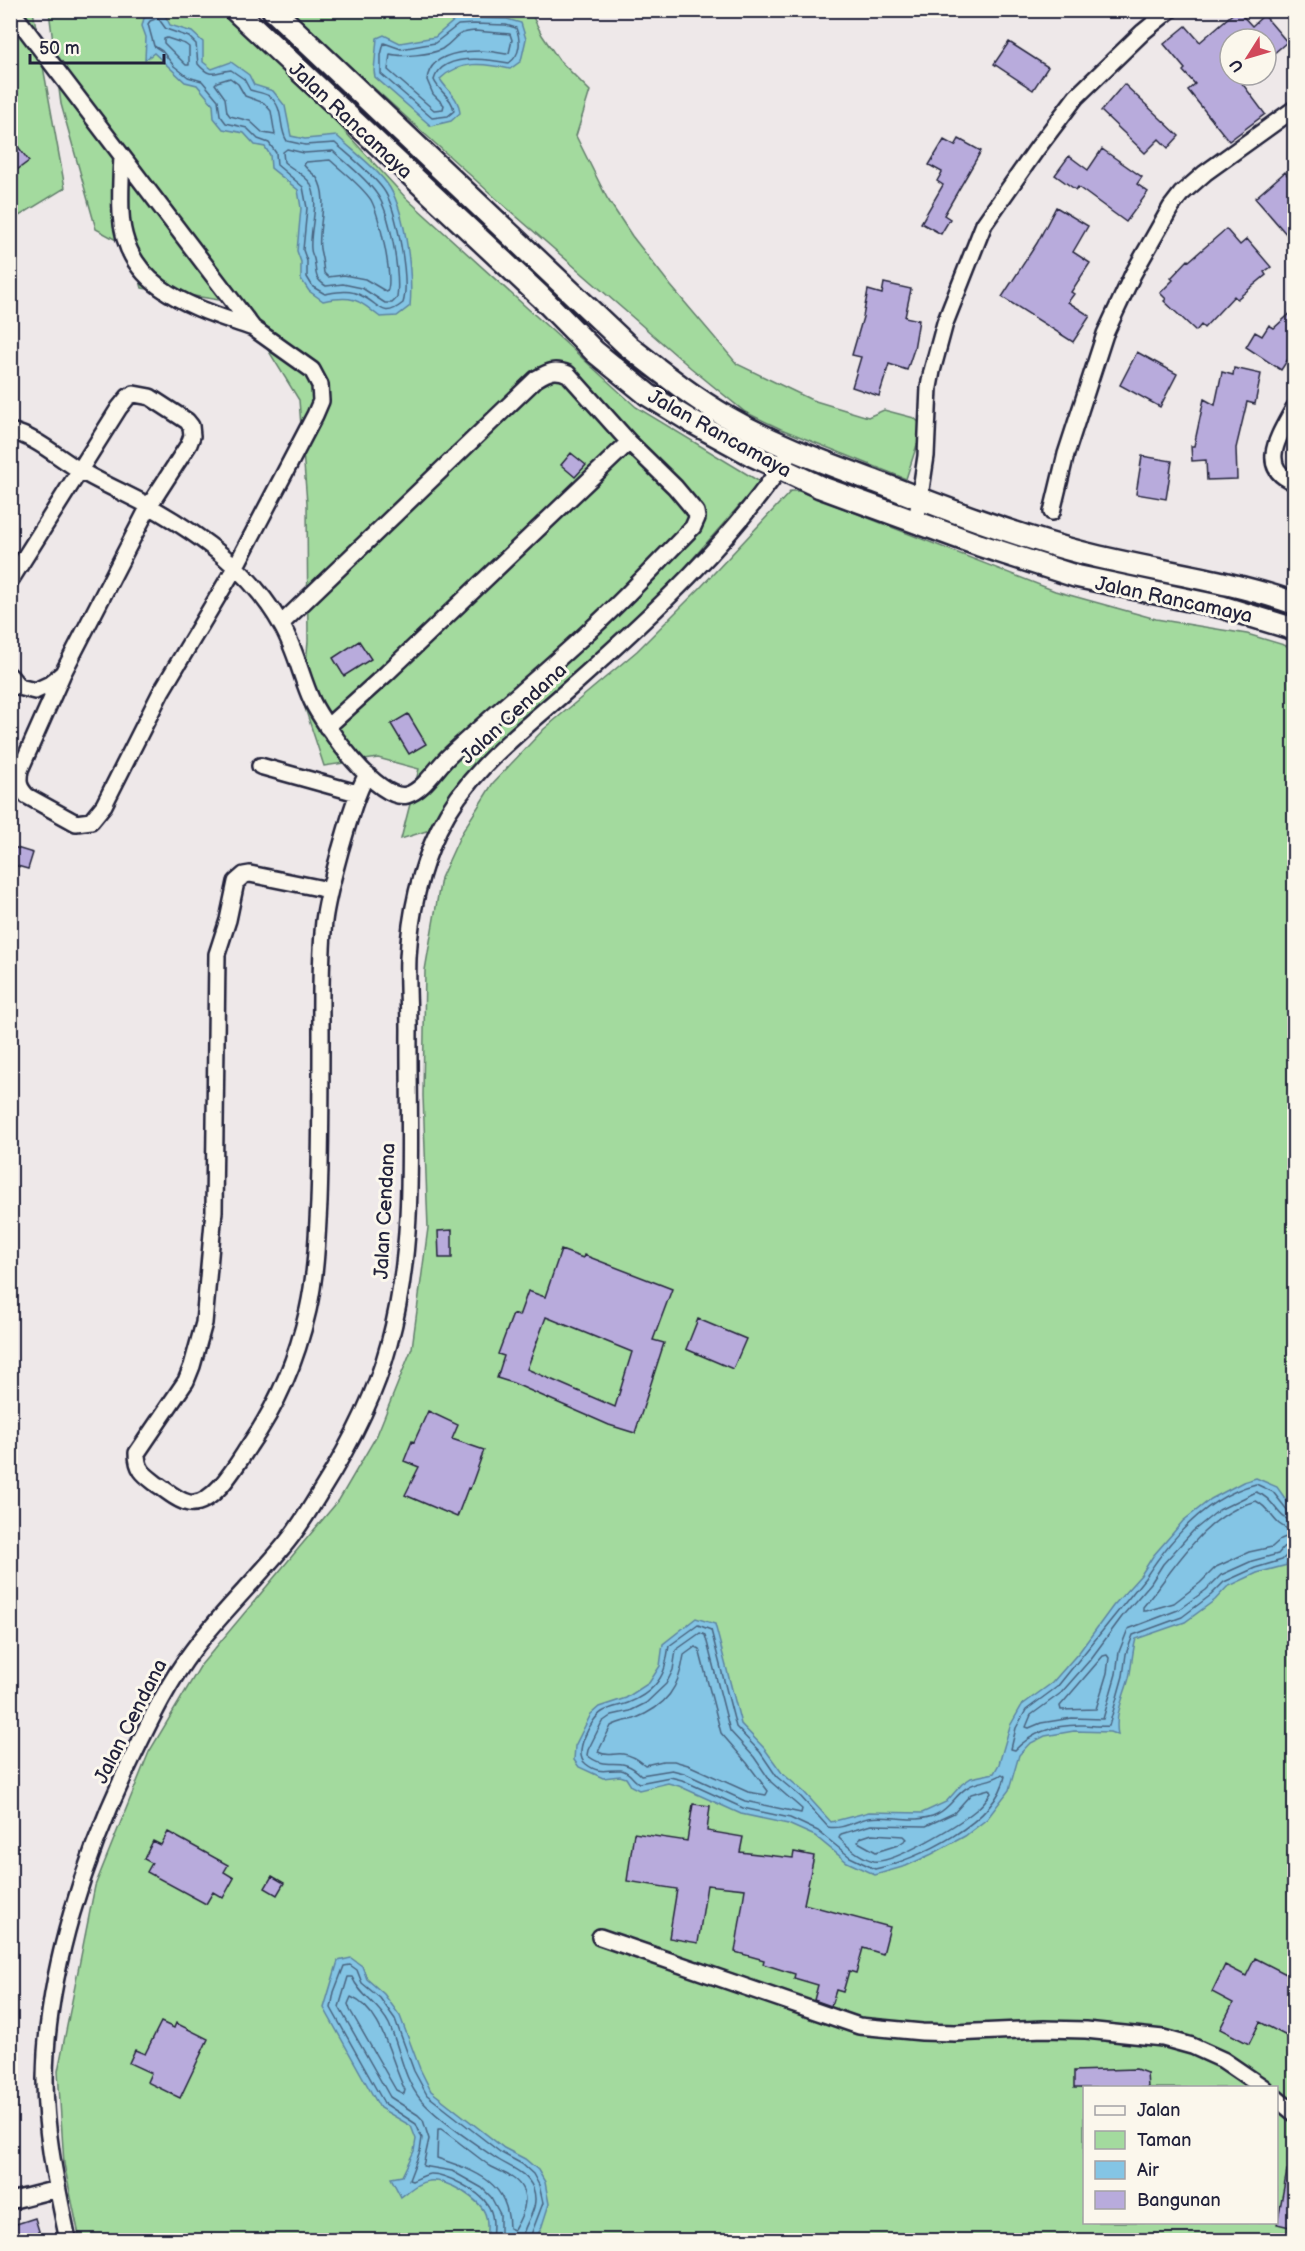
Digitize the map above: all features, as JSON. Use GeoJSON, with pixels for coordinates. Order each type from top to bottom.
{"type":"FeatureCollection","features":[{"type":"Feature","properties":{"kind":"street"},"geometry":{"type":"LineString","coordinates":[[11,10],[253,328]]}},
{"type":"Feature","properties":{"kind":"street","name":"Jalan Rancamaya"},"geometry":{"type":"LineString","coordinates":[[235,10],[617,371],[692,422],[780,469],[820,487],[916,523],[1075,576],[1222,607],[1294,629]]}},
{"type":"Feature","properties":{"kind":"street","name":"Jalan Rancamaya"},"geometry":{"type":"LineString","coordinates":[[273,10],[628,346],[712,408],[792,450],[921,499],[1063,548],[1228,583],[1294,603]]}},
{"type":"Feature","properties":{"kind":"street"},"geometry":{"type":"LineString","coordinates":[[916,523],[926,456],[929,387],[932,371],[945,323],[984,224],[1035,150],[1076,97],[1143,32],[1170,10]]}},
{"type":"Feature","properties":{"kind":"street"},"geometry":{"type":"LineString","coordinates":[[1052,512],[1066,454],[1105,334],[1133,274],[1171,207],[1205,173],[1294,109]]}},
{"type":"Feature","properties":{"kind":"street"},"geometry":{"type":"LineString","coordinates":[[10,581],[124,401],[134,394],[150,397],[188,421],[192,436],[189,444],[149,506],[63,673],[20,770],[18,784],[20,790],[27,796],[76,823],[91,821],[104,805],[161,692],[236,566],[321,401],[320,385],[312,370],[253,328],[174,297],[150,282],[140,270],[127,244],[122,225],[122,157]]}},
{"type":"Feature","properties":{"kind":"street"},"geometry":{"type":"LineString","coordinates":[[10,431],[39,444],[81,471],[149,506],[198,536],[236,566],[282,624],[312,701],[327,727],[368,774],[392,793],[402,795],[414,792],[503,706],[591,630],[693,527],[697,518],[693,507],[629,442],[568,374],[559,370],[549,371],[536,379],[282,624]]}},
{"type":"Feature","properties":{"kind":"street"},"geometry":{"type":"LineString","coordinates":[[1294,408],[1278,439],[1273,458],[1278,472],[1294,482]]}},
{"type":"Feature","properties":{"kind":"street"},"geometry":{"type":"LineString","coordinates":[[327,727],[387,673],[629,442]]}},
{"type":"Feature","properties":{"kind":"street","name":"Jalan Cendana"},"geometry":{"type":"LineString","coordinates":[[68,2241],[48,2138],[45,2077],[50,2020],[59,1962],[73,1908],[109,1809],[154,1712],[173,1677],[215,1622],[290,1539],[358,1430],[388,1349],[402,1287],[407,1239],[410,931],[421,879],[436,834],[466,788],[492,757],[675,590],[728,534],[765,490],[792,450]]}},
{"type":"Feature","properties":{"kind":"street"},"geometry":{"type":"LineString","coordinates":[[10,676],[19,687],[35,691],[63,673]]}},
{"type":"Feature","properties":{"kind":"street"},"geometry":{"type":"LineString","coordinates":[[260,766],[357,793]]}},
{"type":"Feature","properties":{"kind":"street"},"geometry":{"type":"LineString","coordinates":[[329,890],[250,874],[244,875],[239,878],[235,887],[228,920],[219,945],[215,1004],[214,1211],[204,1323],[195,1359],[186,1381],[137,1454],[139,1469],[145,1476],[186,1502],[202,1502],[209,1497],[251,1444],[270,1413],[285,1380],[308,1311],[318,1244],[323,938],[329,890],[357,793],[368,774]]}},
{"type":"Feature","properties":{"kind":"street"},"geometry":{"type":"LineString","coordinates":[[600,1937],[859,2026],[955,2033],[1044,2028],[1075,2029],[1164,2038],[1192,2046],[1223,2060],[1260,2086]]}},
{"type":"Feature","properties":{"kind":"street"},"geometry":{"type":"LineString","coordinates":[[1278,2100],[1294,2113]]}},
{"type":"Feature","properties":{"kind":"street"},"geometry":{"type":"LineString","coordinates":[[10,2201],[57,2189]]}},
{"type":"Feature","properties":{"kind":"green space"},"geometry":{"type":"Polygon","coordinates":[[[11,11],[33,11],[65,188],[11,221],[11,11]]]}},
{"type":"Feature","properties":{"kind":"green space"},"geometry":{"type":"Polygon","coordinates":[[[49,11],[234,11],[406,198],[636,407],[760,482],[630,630],[573,676],[436,828],[401,839],[419,769],[378,758],[324,766],[303,702],[308,641],[307,503],[299,400],[239,303],[142,288],[131,248],[96,229],[61,104],[49,11]]]}},
{"type":"Feature","properties":{"kind":"green space"},"geometry":{"type":"Polygon","coordinates":[[[289,11],[530,11],[542,35],[559,60],[590,91],[576,136],[607,198],[632,236],[671,286],[737,364],[812,400],[868,417],[884,410],[914,418],[923,426],[906,479],[781,429],[745,412],[501,203],[289,11]]]}},
{"type":"Feature","properties":{"kind":"green space"},"geometry":{"type":"Polygon","coordinates":[[[791,491],[799,491],[1055,591],[1156,619],[1247,634],[1294,648],[1294,2240],[80,2240],[64,2164],[58,2071],[95,1886],[149,1752],[201,1665],[339,1500],[377,1435],[412,1348],[428,1228],[423,1096],[425,970],[441,878],[461,834],[493,783],[544,729],[637,651],[791,491]]]}},
{"type":"Feature","properties":{"kind":"water"},"geometry":{"type":"Polygon","coordinates":[[[153,13],[164,13],[170,25],[192,32],[203,42],[203,62],[212,69],[231,62],[249,75],[254,85],[273,91],[285,106],[291,136],[305,139],[337,136],[379,174],[396,200],[404,229],[409,262],[410,306],[397,316],[380,317],[360,302],[341,298],[323,301],[309,291],[301,279],[301,262],[297,251],[301,208],[298,190],[271,168],[270,155],[265,147],[255,145],[244,133],[223,129],[214,118],[213,104],[197,85],[185,82],[154,53],[145,60],[146,37],[142,26],[144,18],[153,13]]]}},
{"type":"Feature","properties":{"kind":"water"},"geometry":{"type":"Polygon","coordinates":[[[456,19],[507,19],[521,23],[526,39],[521,61],[510,69],[491,65],[473,65],[448,73],[440,79],[455,99],[460,113],[451,121],[431,126],[375,77],[377,38],[384,35],[400,43],[435,37],[456,19]]]}},
{"type":"Feature","properties":{"kind":"water"},"geometry":{"type":"Polygon","coordinates":[[[1256,1478],[1277,1487],[1294,1511],[1294,1555],[1287,1565],[1257,1573],[1227,1587],[1215,1600],[1185,1622],[1136,1639],[1129,1678],[1118,1713],[1118,1735],[1110,1732],[1074,1731],[1045,1736],[1029,1744],[1019,1755],[1009,1790],[987,1819],[965,1836],[906,1866],[875,1875],[847,1862],[815,1836],[788,1824],[741,1814],[668,1783],[639,1790],[631,1786],[626,1778],[620,1776],[603,1778],[579,1767],[574,1760],[575,1746],[591,1714],[599,1707],[626,1698],[649,1683],[660,1666],[663,1644],[696,1618],[715,1624],[741,1724],[764,1748],[782,1773],[804,1792],[831,1822],[869,1812],[922,1813],[946,1802],[962,1784],[971,1778],[994,1773],[999,1764],[1010,1726],[1022,1705],[1052,1683],[1080,1651],[1113,1606],[1141,1575],[1153,1556],[1183,1521],[1211,1499],[1243,1482],[1256,1478]]]}},
{"type":"Feature","properties":{"kind":"water"},"geometry":{"type":"Polygon","coordinates":[[[351,1958],[362,1966],[367,1979],[384,1994],[400,2016],[431,2091],[504,2148],[525,2159],[538,2170],[545,2182],[549,2204],[541,2229],[534,2240],[486,2240],[487,2223],[483,2210],[471,2197],[445,2183],[429,2181],[421,2183],[401,2197],[391,2178],[402,2176],[414,2151],[416,2139],[411,2126],[380,2108],[324,2008],[338,1961],[351,1958]]]}},
{"type":"Feature","properties":{"kind":"building"},"geometry":{"type":"Polygon","coordinates":[[[1237,10],[1252,26],[1264,15],[1274,27],[1218,27],[1218,87],[1245,87],[1265,114],[1229,141],[1188,90],[1195,84],[1164,44],[1186,26],[1200,42],[1237,10]]]}},
{"type":"Feature","properties":{"kind":"building"},"geometry":{"type":"Polygon","coordinates":[[[1278,31],[1287,42],[1278,50],[1278,31]]]}},
{"type":"Feature","properties":{"kind":"building"},"geometry":{"type":"Polygon","coordinates":[[[1009,42],[1048,67],[1033,90],[994,64],[1009,42]]]}},
{"type":"Feature","properties":{"kind":"building"},"geometry":{"type":"Polygon","coordinates":[[[1124,84],[1179,136],[1168,148],[1159,139],[1145,153],[1101,111],[1124,84]]]}},
{"type":"Feature","properties":{"kind":"building"},"geometry":{"type":"Polygon","coordinates":[[[10,136],[29,161],[10,175],[10,136]]]}},
{"type":"Feature","properties":{"kind":"building"},"geometry":{"type":"Polygon","coordinates":[[[959,139],[981,151],[944,215],[950,219],[941,234],[921,223],[943,185],[937,181],[942,172],[929,165],[944,140],[955,146],[959,139]]]}},
{"type":"Feature","properties":{"kind":"building"},"geometry":{"type":"Polygon","coordinates":[[[1102,149],[1142,177],[1137,184],[1148,192],[1126,222],[1078,187],[1076,190],[1055,175],[1069,156],[1088,170],[1102,149]]]}},
{"type":"Feature","properties":{"kind":"building"},"geometry":{"type":"Polygon","coordinates":[[[1285,172],[1294,184],[1294,243],[1255,198],[1285,172]]]}},
{"type":"Feature","properties":{"kind":"building"},"geometry":{"type":"Polygon","coordinates":[[[1056,207],[1088,226],[1073,252],[1090,263],[1071,292],[1074,294],[1068,302],[1090,316],[1073,342],[1002,297],[1037,243],[1056,207]]]}},
{"type":"Feature","properties":{"kind":"building"},"geometry":{"type":"Polygon","coordinates":[[[1226,229],[1240,245],[1247,239],[1271,267],[1264,272],[1266,275],[1237,299],[1234,296],[1204,328],[1201,325],[1196,331],[1164,301],[1166,299],[1160,293],[1188,260],[1226,229]]]}},
{"type":"Feature","properties":{"kind":"building"},"geometry":{"type":"Polygon","coordinates":[[[884,283],[911,289],[905,317],[919,320],[914,349],[907,370],[889,364],[879,396],[852,387],[861,357],[852,355],[868,290],[882,294],[884,283]]]}},
{"type":"Feature","properties":{"kind":"building"},"geometry":{"type":"Polygon","coordinates":[[[1294,310],[1294,350],[1281,370],[1246,347],[1255,332],[1262,336],[1269,325],[1274,328],[1294,310]]]}},
{"type":"Feature","properties":{"kind":"building"},"geometry":{"type":"Polygon","coordinates":[[[1137,352],[1177,374],[1160,407],[1120,385],[1137,352]]]}},
{"type":"Feature","properties":{"kind":"building"},"geometry":{"type":"Polygon","coordinates":[[[1234,368],[1261,374],[1255,404],[1247,402],[1236,448],[1237,479],[1207,480],[1206,460],[1192,461],[1191,446],[1194,446],[1204,399],[1215,405],[1222,372],[1233,375],[1234,368]]]}},
{"type":"Feature","properties":{"kind":"building"},"geometry":{"type":"Polygon","coordinates":[[[571,453],[586,465],[575,477],[561,465],[571,453]]]}},
{"type":"Feature","properties":{"kind":"building"},"geometry":{"type":"Polygon","coordinates":[[[1142,456],[1172,461],[1166,499],[1136,494],[1142,456]]]}},
{"type":"Feature","properties":{"kind":"building"},"geometry":{"type":"Polygon","coordinates":[[[359,641],[371,659],[344,676],[333,658],[359,641]]]}},
{"type":"Feature","properties":{"kind":"building"},"geometry":{"type":"Polygon","coordinates":[[[408,714],[426,744],[409,754],[391,724],[408,714]]]}},
{"type":"Feature","properties":{"kind":"building"},"geometry":{"type":"Polygon","coordinates":[[[10,846],[33,853],[28,869],[10,864],[10,846]]]}},
{"type":"Feature","properties":{"kind":"building"},"geometry":{"type":"Polygon","coordinates":[[[452,1230],[452,1258],[439,1258],[438,1231],[452,1230]]]}},
{"type":"Feature","properties":{"kind":"building"},"geometry":{"type":"Polygon","coordinates":[[[561,1250],[583,1258],[584,1255],[672,1289],[653,1340],[664,1343],[635,1433],[609,1425],[497,1378],[504,1356],[498,1354],[513,1314],[519,1316],[528,1291],[545,1297],[561,1250]],[[546,1317],[527,1369],[615,1407],[632,1352],[546,1317]]]}},
{"type":"Feature","properties":{"kind":"building"},"geometry":{"type":"Polygon","coordinates":[[[698,1319],[746,1339],[733,1369],[686,1349],[698,1319]]]}},
{"type":"Feature","properties":{"kind":"building"},"geometry":{"type":"Polygon","coordinates":[[[428,1411],[458,1425],[452,1439],[484,1450],[457,1517],[405,1495],[419,1467],[404,1461],[428,1411]]]}},
{"type":"Feature","properties":{"kind":"building"},"geometry":{"type":"Polygon","coordinates":[[[693,1804],[710,1806],[707,1831],[743,1837],[740,1852],[793,1858],[794,1852],[814,1856],[804,1904],[890,1927],[883,1954],[863,1948],[856,1973],[849,1971],[843,1992],[836,1990],[831,2006],[814,2000],[818,1985],[794,1978],[795,1974],[763,1964],[764,1960],[735,1952],[745,1889],[707,1885],[698,1943],[669,1938],[677,1889],[627,1881],[634,1833],[687,1841],[693,1804]]]}},
{"type":"Feature","properties":{"kind":"building"},"geometry":{"type":"Polygon","coordinates":[[[168,1832],[228,1865],[224,1872],[234,1878],[223,1898],[213,1892],[206,1904],[147,1872],[152,1863],[144,1859],[153,1841],[161,1845],[168,1832]]]}},
{"type":"Feature","properties":{"kind":"building"},"geometry":{"type":"Polygon","coordinates":[[[272,1876],[284,1883],[277,1895],[265,1888],[272,1876]]]}},
{"type":"Feature","properties":{"kind":"building"},"geometry":{"type":"Polygon","coordinates":[[[1255,1958],[1294,1978],[1294,2040],[1260,2022],[1249,2044],[1220,2029],[1233,2003],[1212,1992],[1225,1965],[1246,1976],[1255,1958]]]}},
{"type":"Feature","properties":{"kind":"building"},"geometry":{"type":"Polygon","coordinates":[[[161,2022],[174,2028],[176,2023],[208,2039],[180,2098],[147,2082],[151,2073],[129,2063],[135,2050],[145,2054],[161,2022]]]}},
{"type":"Feature","properties":{"kind":"building"},"geometry":{"type":"Polygon","coordinates":[[[1136,2069],[1147,2073],[1148,2086],[1074,2088],[1074,2071],[1136,2069]]]}},
{"type":"Feature","properties":{"kind":"building"},"geometry":{"type":"Polygon","coordinates":[[[1287,2171],[1294,2171],[1294,2228],[1277,2224],[1287,2171]]]}},
{"type":"Feature","properties":{"kind":"building"},"geometry":{"type":"Polygon","coordinates":[[[35,2218],[42,2241],[10,2241],[10,2226],[35,2218]]]}}]}
